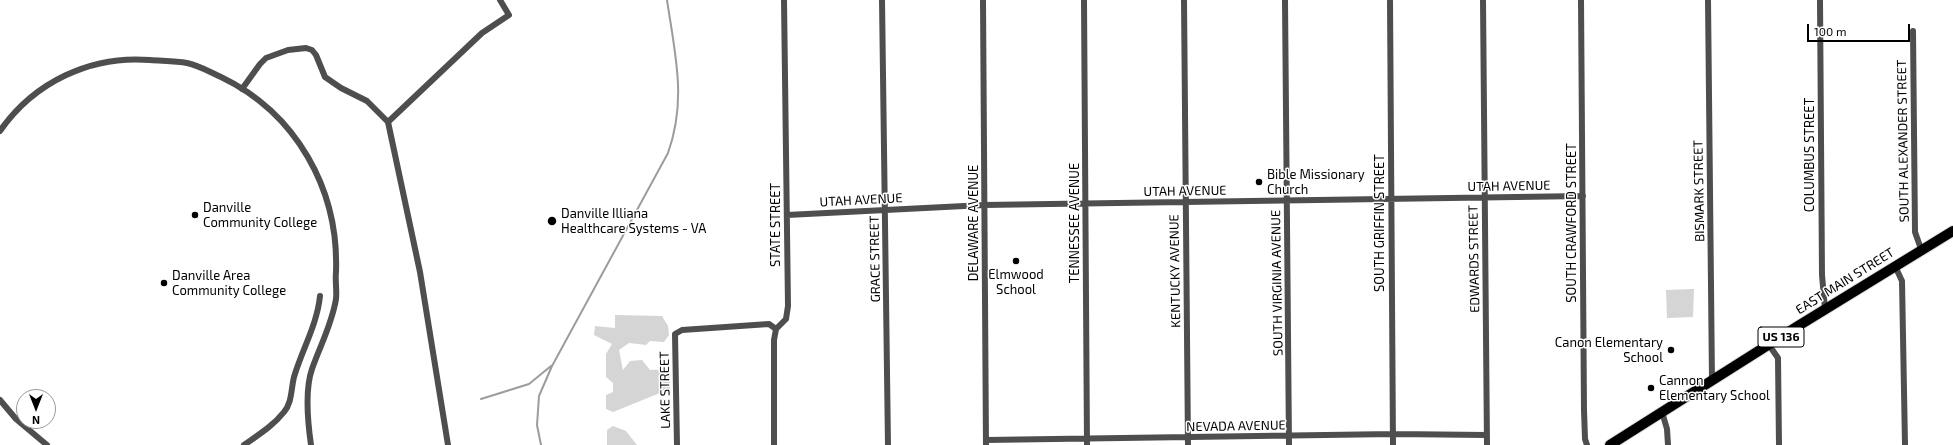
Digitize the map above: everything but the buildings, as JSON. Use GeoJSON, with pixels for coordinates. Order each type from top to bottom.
{"type":"FeatureCollection","features":[{"type":"Feature","properties":{"kind":"main road","name":"EAST MAIN STREET"},"geometry":{"type":"LineString","coordinates":[[1610,445],[1953,230]]}},
{"type":"Feature","properties":{"kind":"street"},"geometry":{"type":"LineString","coordinates":[[388,122],[482,33],[509,15],[500,0]]}},
{"type":"Feature","properties":{"kind":"street","name":"STATE STREET"},"geometry":{"type":"LineString","coordinates":[[774,445],[774,340],[776,329],[786,319],[788,306],[784,0]]}},
{"type":"Feature","properties":{"kind":"street","name":"GRACE STREET"},"geometry":{"type":"LineString","coordinates":[[882,0],[888,445]]}},
{"type":"Feature","properties":{"kind":"street","name":"DELAWARE AVENUE"},"geometry":{"type":"LineString","coordinates":[[983,0],[986,442]]}},
{"type":"Feature","properties":{"kind":"street","name":"TENNESSEE AVENUE"},"geometry":{"type":"LineString","coordinates":[[1084,0],[1087,445]]}},
{"type":"Feature","properties":{"kind":"street","name":"KENTUCKY AVENUE"},"geometry":{"type":"LineString","coordinates":[[1184,0],[1188,445]]}},
{"type":"Feature","properties":{"kind":"street","name":"SOUTH VIRGINIA AVENUE"},"geometry":{"type":"LineString","coordinates":[[1285,0],[1289,445]]}},
{"type":"Feature","properties":{"kind":"street","name":"SOUTH GRIFFIN STREET"},"geometry":{"type":"LineString","coordinates":[[1390,0],[1393,445]]}},
{"type":"Feature","properties":{"kind":"street","name":"EDWARDS STREET"},"geometry":{"type":"LineString","coordinates":[[1483,0],[1487,445]]}},
{"type":"Feature","properties":{"kind":"street","name":"SOUTH CRAWFORD STREET"},"geometry":{"type":"LineString","coordinates":[[1581,0],[1585,439],[1587,445]]}},
{"type":"Feature","properties":{"kind":"street","name":"BISMARK STREET"},"geometry":{"type":"LineString","coordinates":[[1708,0],[1712,381]]}},
{"type":"Feature","properties":{"kind":"street","name":"COLUMBUS STREET"},"geometry":{"type":"LineString","coordinates":[[1820,0],[1822,295],[1825,309]]}},
{"type":"Feature","properties":{"kind":"street","name":"SOUTH ALEXANDER STREET"},"geometry":{"type":"LineString","coordinates":[[1913,31],[1915,232],[1921,249]]}},
{"type":"Feature","properties":{"kind":"street"},"geometry":{"type":"LineString","coordinates":[[242,89],[266,58],[288,50],[306,48],[312,50],[316,55],[325,78],[367,101],[388,122],[420,272],[448,445]]}},
{"type":"Feature","properties":{"kind":"street"},"geometry":{"type":"LineString","coordinates":[[0,131],[9,118],[33,97],[68,74],[99,62],[135,59],[188,63],[204,69],[254,96],[286,124],[310,159],[318,174],[332,218],[336,250],[336,298],[325,338],[311,370],[307,412],[311,445]]}},
{"type":"Feature","properties":{"kind":"street","name":"UTAH AVENUE"},"geometry":{"type":"LineString","coordinates":[[787,215],[984,204],[1583,196]]}},
{"type":"Feature","properties":{"kind":"street"},"geometry":{"type":"LineString","coordinates":[[1895,266],[1902,281],[1905,445]]}},
{"type":"Feature","properties":{"kind":"street"},"geometry":{"type":"LineString","coordinates":[[244,445],[269,427],[285,411],[290,399],[300,360],[312,330],[320,296]]}},
{"type":"Feature","properties":{"kind":"street","name":"LAKE STREET"},"geometry":{"type":"LineString","coordinates":[[677,445],[676,334],[682,330],[769,324],[776,329]]}},
{"type":"Feature","properties":{"kind":"street"},"geometry":{"type":"LineString","coordinates":[[1769,344],[1778,358],[1779,445]]}},
{"type":"Feature","properties":{"kind":"street"},"geometry":{"type":"LineString","coordinates":[[0,400],[16,419],[47,445]]}},
{"type":"Feature","properties":{"kind":"street"},"geometry":{"type":"LineString","coordinates":[[1662,412],[1667,429],[1668,445]]}},
{"type":"Feature","properties":{"kind":"street","name":"NEVADA AVENUE"},"geometry":{"type":"LineString","coordinates":[[986,442],[1087,438],[1188,438],[1393,434],[1487,435]]}},
{"type":"Feature","properties":{"kind":"shaded area"},"geometry":{"type":"Polygon","coordinates":[[[1694,289],[1693,317],[1667,318],[1666,290],[1694,289]]]}},
{"type":"Feature","properties":{"kind":"shaded area"},"geometry":{"type":"Polygon","coordinates":[[[615,315],[662,316],[668,326],[669,335],[664,342],[650,341],[646,345],[629,343],[619,350],[623,370],[630,361],[642,360],[650,370],[670,369],[670,389],[613,412],[606,409],[606,395],[613,392],[613,383],[606,377],[606,354],[612,344],[594,335],[595,326],[615,328],[615,315]]]}},
{"type":"Feature","properties":{"kind":"shaded area"},"geometry":{"type":"Polygon","coordinates":[[[613,426],[626,431],[637,445],[607,445],[607,430],[613,426]]]}},
{"type":"Feature","properties":{"kind":"waterway"},"geometry":{"type":"LineString","coordinates":[[541,445],[537,425],[539,396],[552,366],[668,153],[674,133],[677,114],[678,77],[667,0]]}},
{"type":"Feature","properties":{"kind":"waterway"},"geometry":{"type":"LineString","coordinates":[[481,399],[529,384],[551,366]]}},
{"type":"Feature","properties":{"kind":"place","name":"Bible Missionary Church"},"geometry":{"type":"Point","coordinates":[1259,182]}},
{"type":"Feature","properties":{"kind":"place","name":"Danville Community College"},"geometry":{"type":"Point","coordinates":[195,215]}},
{"type":"Feature","properties":{"kind":"place","name":"Danville Illiana Healthcare Systems - VA"},"geometry":{"type":"Point","coordinates":[552,221]}},
{"type":"Feature","properties":{"kind":"place","name":"Elmwood School"},"geometry":{"type":"Point","coordinates":[1016,261]}},
{"type":"Feature","properties":{"kind":"place","name":"Danville Area Community College"},"geometry":{"type":"Point","coordinates":[164,283]}},
{"type":"Feature","properties":{"kind":"place","name":"Canon Elementary School"},"geometry":{"type":"Point","coordinates":[1671,350]}},
{"type":"Feature","properties":{"kind":"place","name":"Cannon Elementary School"},"geometry":{"type":"Point","coordinates":[1651,388]}}]}
